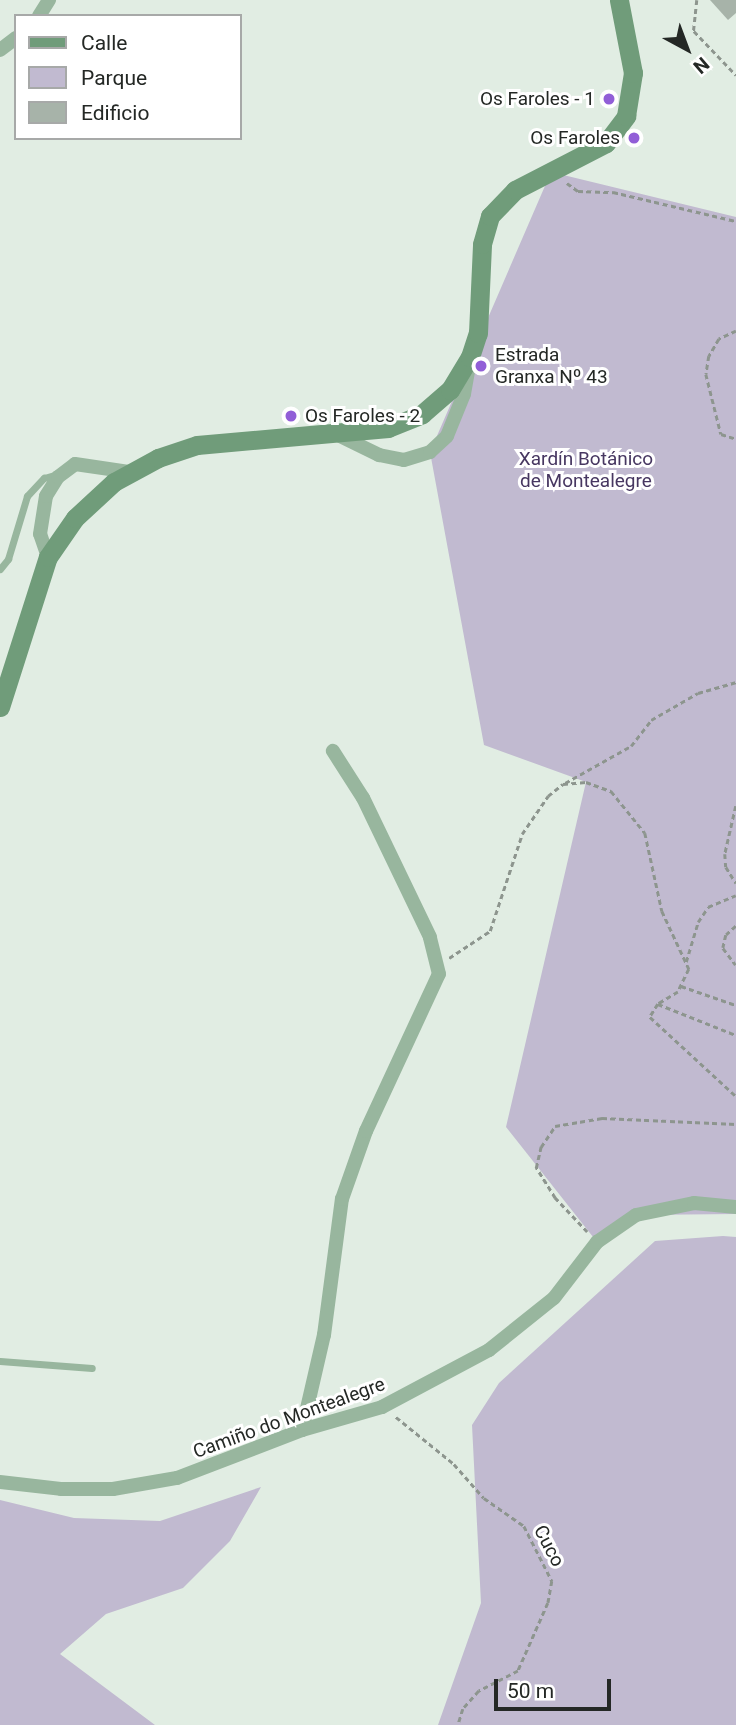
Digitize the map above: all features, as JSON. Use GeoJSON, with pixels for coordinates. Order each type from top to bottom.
{"type":"FeatureCollection","features":[{"type":"Feature","properties":{"kind":"main road"},"geometry":{"type":"LineString","coordinates":[[0,707],[48,557],[88,503],[131,472],[178,450],[212,442],[338,435],[388,428],[422,414],[450,390],[470,357],[481,317],[482,244],[490,216],[515,190],[606,143],[626,116],[633,73],[619,0]]}},
{"type":"Feature","properties":{"kind":"street"},"geometry":{"type":"LineString","coordinates":[[338,435],[379,455],[404,460],[430,452],[447,436],[464,394],[470,357]]}},
{"type":"Feature","properties":{"kind":"street"},"geometry":{"type":"LineString","coordinates":[[48,557],[40,534],[46,496],[62,473],[75,464],[131,472]]}},
{"type":"Feature","properties":{"kind":"street"},"geometry":{"type":"LineString","coordinates":[[302,1430],[324,1335],[342,1199],[377,1106],[439,974],[430,937],[363,798],[333,751]]}},
{"type":"Feature","properties":{"kind":"street","name":"Camiño do Montealegre"},"geometry":{"type":"LineString","coordinates":[[0,1482],[61,1489],[113,1489],[177,1478],[302,1430],[382,1407],[489,1350],[554,1298],[597,1242],[636,1215],[694,1203],[736,1208]]}},
{"type":"Feature","properties":{"kind":"lane"},"geometry":{"type":"LineString","coordinates":[[0,569],[8,559],[27,496],[44,478],[62,473]]}},
{"type":"Feature","properties":{"kind":"lane"},"geometry":{"type":"LineString","coordinates":[[0,1361],[92,1368]]}},
{"type":"Feature","properties":{"kind":"path"},"geometry":{"type":"LineString","coordinates":[[697,0],[694,31],[736,75]]}},
{"type":"Feature","properties":{"kind":"path"},"geometry":{"type":"LineString","coordinates":[[551,172],[578,191],[644,198],[736,221]]}},
{"type":"Feature","properties":{"kind":"path"},"geometry":{"type":"LineString","coordinates":[[736,331],[719,340],[709,356],[706,374],[721,434],[736,439]]}},
{"type":"Feature","properties":{"kind":"path"},"geometry":{"type":"LineString","coordinates":[[437,966],[490,931],[522,834],[548,796],[563,784],[631,746],[651,720],[698,693],[736,682]]}},
{"type":"Feature","properties":{"kind":"path"},"geometry":{"type":"LineString","coordinates":[[563,784],[586,782],[611,791],[630,811],[645,833],[662,911],[689,970],[681,986],[658,1004],[650,1017],[736,1096]]}},
{"type":"Feature","properties":{"kind":"path"},"geometry":{"type":"LineString","coordinates":[[736,806],[725,854],[726,867],[736,883]]}},
{"type":"Feature","properties":{"kind":"path"},"geometry":{"type":"LineString","coordinates":[[686,964],[698,922],[708,907],[736,895]]}},
{"type":"Feature","properties":{"kind":"path"},"geometry":{"type":"LineString","coordinates":[[736,926],[726,935],[723,948],[736,965]]}},
{"type":"Feature","properties":{"kind":"path"},"geometry":{"type":"LineString","coordinates":[[681,986],[736,1005]]}},
{"type":"Feature","properties":{"kind":"path"},"geometry":{"type":"LineString","coordinates":[[658,1004],[736,1035]]}},
{"type":"Feature","properties":{"kind":"path"},"geometry":{"type":"LineString","coordinates":[[597,1242],[555,1198],[536,1168],[541,1147],[555,1126],[602,1118],[736,1125]]}},
{"type":"Feature","properties":{"kind":"path","name":"Cuco"},"geometry":{"type":"LineString","coordinates":[[382,1407],[454,1464],[484,1498],[524,1526],[552,1581],[548,1603],[518,1671],[479,1691],[463,1709],[458,1725]]}},
{"type":"Feature","properties":{"kind":"green space","name":"Xardín Botánico de Montealegre"},"geometry":{"type":"Polygon","coordinates":[[[551,172],[736,217],[736,1214],[636,1215],[597,1242],[506,1127],[586,782],[484,745],[430,452],[551,172]]]}},
{"type":"Feature","properties":{"kind":"green space"},"geometry":{"type":"Polygon","coordinates":[[[736,1237],[736,1725],[438,1725],[481,1603],[472,1425],[499,1383],[655,1241],[736,1237]]]}},
{"type":"Feature","properties":{"kind":"green space"},"geometry":{"type":"Polygon","coordinates":[[[261,1487],[230,1541],[183,1588],[106,1614],[60,1654],[155,1725],[0,1725],[0,1500],[74,1518],[160,1521],[261,1487]]]}},
{"type":"Feature","properties":{"kind":"building"},"geometry":{"type":"Polygon","coordinates":[[[710,0],[736,0],[736,13],[728,20],[710,0]]]}},
{"type":"Feature","properties":{"kind":"place","name":"Os Faroles - 1"},"geometry":{"type":"Point","coordinates":[609,99]}},
{"type":"Feature","properties":{"kind":"place","name":"Os Faroles"},"geometry":{"type":"Point","coordinates":[634,138]}},
{"type":"Feature","properties":{"kind":"place","name":"Estrada Granxa Nº 43"},"geometry":{"type":"Point","coordinates":[481,366]}},
{"type":"Feature","properties":{"kind":"place","name":"Os Faroles - 2"},"geometry":{"type":"Point","coordinates":[291,416]}}]}
